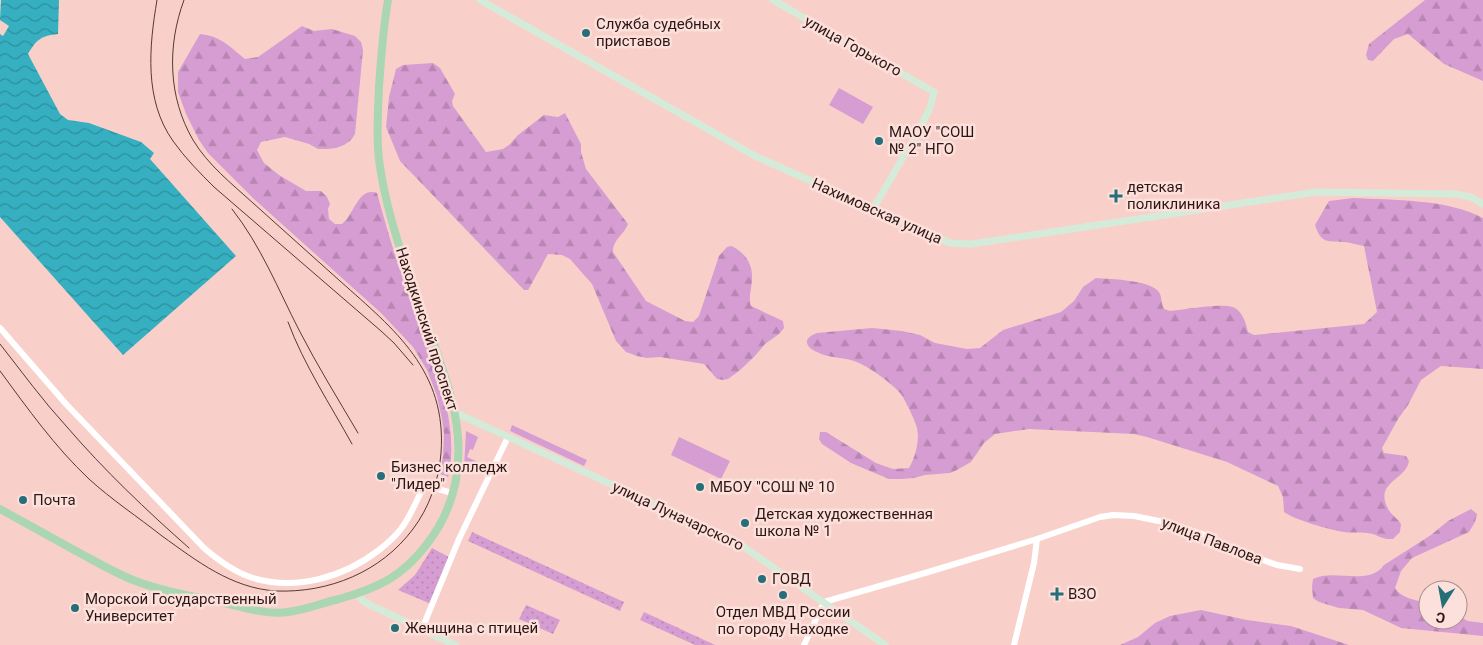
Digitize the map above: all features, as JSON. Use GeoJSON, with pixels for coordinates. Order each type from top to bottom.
{"type":"FeatureCollection","features":[{"type":"Feature","properties":{"kind":"main road","name":"Находкинский проспект"},"geometry":{"type":"LineString","coordinates":[[0,508],[113,571],[135,581],[253,609],[278,612],[302,609],[357,594],[380,585],[400,572],[420,553],[438,527],[452,493],[459,450],[456,413],[445,374],[395,233],[380,168],[378,140],[379,94],[382,37],[388,0]]}},
{"type":"Feature","properties":{"kind":"main road","name":"Нахимовская улица"},"geometry":{"type":"LineString","coordinates":[[480,0],[739,147],[942,241],[955,244],[963,245],[1316,192],[1455,194],[1471,197],[1483,204]]}},
{"type":"Feature","properties":{"kind":"main road","name":"улица Горького"},"geometry":{"type":"LineString","coordinates":[[772,0],[934,92],[930,108],[920,128],[873,209]]}},
{"type":"Feature","properties":{"kind":"main road","name":"улица Луначарского"},"geometry":{"type":"LineString","coordinates":[[456,413],[735,541],[886,645]]}},
{"type":"Feature","properties":{"kind":"main road"},"geometry":{"type":"LineString","coordinates":[[357,594],[368,604],[455,645]]}},
{"type":"Feature","properties":{"kind":"street"},"geometry":{"type":"LineString","coordinates":[[0,328],[66,404],[204,548],[225,565],[247,575],[278,583],[294,583],[310,581],[343,572],[371,556],[396,535],[409,517],[424,485],[452,493]]}},
{"type":"Feature","properties":{"kind":"street"},"geometry":{"type":"LineString","coordinates":[[422,629],[463,531],[508,437]]}},
{"type":"Feature","properties":{"kind":"street","name":"улица Павлова"},"geometry":{"type":"LineString","coordinates":[[824,602],[1037,539],[1100,517],[1113,515],[1153,519],[1217,540],[1240,552],[1277,565],[1300,569]]}},
{"type":"Feature","properties":{"kind":"street"},"geometry":{"type":"LineString","coordinates":[[1014,645],[1034,563],[1037,539]]}},
{"type":"Feature","properties":{"kind":"street"},"geometry":{"type":"LineString","coordinates":[[804,645],[824,602]]}},
{"type":"Feature","properties":{"kind":"green space"},"geometry":{"type":"Polygon","coordinates":[[[1425,0],[1483,0],[1483,81],[1444,64],[1408,34],[1394,39],[1373,61],[1368,60],[1366,55],[1369,44],[1425,0]]]}},
{"type":"Feature","properties":{"kind":"green space"},"geometry":{"type":"Polygon","coordinates":[[[302,26],[314,31],[332,29],[355,36],[361,42],[363,50],[355,134],[351,140],[336,148],[318,149],[309,144],[285,137],[261,142],[257,150],[264,163],[279,175],[306,191],[321,191],[327,197],[330,204],[328,209],[329,219],[335,224],[343,223],[364,195],[372,192],[377,193],[396,258],[431,352],[446,404],[451,454],[448,477],[440,474],[444,434],[437,396],[427,370],[413,347],[381,313],[254,199],[208,153],[186,114],[178,92],[178,72],[200,34],[220,40],[245,59],[258,57],[302,26]]]}},
{"type":"Feature","properties":{"kind":"green space"},"geometry":{"type":"Polygon","coordinates":[[[433,63],[440,68],[455,94],[452,101],[453,106],[486,152],[503,149],[544,115],[558,117],[565,113],[581,144],[581,152],[586,169],[628,224],[617,240],[613,252],[646,301],[685,321],[693,322],[699,316],[719,256],[727,247],[731,246],[744,255],[751,268],[751,306],[783,321],[784,328],[765,344],[739,371],[728,379],[723,380],[717,379],[704,364],[660,357],[647,358],[626,352],[616,341],[592,284],[570,259],[562,255],[548,254],[528,290],[524,290],[400,161],[386,127],[389,97],[396,69],[403,65],[433,63]]]}},
{"type":"Feature","properties":{"kind":"green space"},"geometry":{"type":"Polygon","coordinates":[[[839,88],[873,107],[863,124],[829,105],[839,88]]]}},
{"type":"Feature","properties":{"kind":"green space"},"geometry":{"type":"Polygon","coordinates":[[[1353,198],[1437,204],[1454,207],[1483,218],[1483,369],[1441,366],[1421,380],[1382,448],[1384,453],[1406,456],[1409,461],[1407,468],[1391,483],[1385,494],[1385,502],[1390,512],[1401,524],[1400,532],[1393,539],[1385,539],[1374,534],[1338,531],[1296,518],[1284,512],[1283,497],[1278,486],[1227,462],[1134,434],[1029,429],[995,434],[984,443],[971,462],[955,471],[901,479],[889,479],[851,463],[822,444],[819,439],[820,432],[826,432],[876,463],[893,469],[909,468],[915,454],[918,433],[910,410],[901,394],[891,384],[860,364],[821,354],[813,350],[808,345],[807,340],[817,333],[872,328],[902,331],[920,335],[935,343],[967,349],[980,348],[1003,330],[1061,312],[1074,301],[1083,287],[1096,278],[1131,281],[1150,286],[1160,294],[1164,309],[1170,311],[1230,306],[1238,310],[1242,315],[1248,332],[1254,335],[1364,324],[1377,312],[1364,246],[1348,242],[1325,240],[1315,225],[1329,201],[1353,198]]]}},
{"type":"Feature","properties":{"kind":"green space"},"geometry":{"type":"Polygon","coordinates":[[[512,425],[587,460],[584,466],[510,431],[512,425]]]}},
{"type":"Feature","properties":{"kind":"green space"},"geometry":{"type":"Polygon","coordinates":[[[466,431],[478,437],[473,450],[470,449],[467,457],[478,462],[475,467],[468,466],[464,468],[466,431]]]}},
{"type":"Feature","properties":{"kind":"green space"},"geometry":{"type":"Polygon","coordinates":[[[679,437],[730,461],[721,479],[671,455],[679,437]]]}},
{"type":"Feature","properties":{"kind":"green space"},"geometry":{"type":"Polygon","coordinates":[[[1471,509],[1477,514],[1469,532],[1412,558],[1401,571],[1395,588],[1401,595],[1418,601],[1418,630],[1401,628],[1363,610],[1339,608],[1319,602],[1313,598],[1313,579],[1331,575],[1369,575],[1431,535],[1448,521],[1471,509]]]}},
{"type":"Feature","properties":{"kind":"green space"},"geometry":{"type":"Polygon","coordinates":[[[472,532],[624,602],[620,611],[468,541],[472,532]]]}},
{"type":"Feature","properties":{"kind":"green space"},"geometry":{"type":"Polygon","coordinates":[[[432,548],[449,557],[431,604],[398,590],[415,575],[432,548]]]}},
{"type":"Feature","properties":{"kind":"green space"},"geometry":{"type":"Polygon","coordinates":[[[526,605],[560,620],[553,634],[519,619],[526,605]]]}},
{"type":"Feature","properties":{"kind":"green space"},"geometry":{"type":"Polygon","coordinates":[[[1201,610],[1247,620],[1291,626],[1349,645],[1120,645],[1138,637],[1155,623],[1170,616],[1201,610]]]}},
{"type":"Feature","properties":{"kind":"green space"},"geometry":{"type":"Polygon","coordinates":[[[644,612],[715,645],[695,645],[640,620],[644,612]]]}},
{"type":"Feature","properties":{"kind":"green space"},"geometry":{"type":"Polygon","coordinates":[[[1468,621],[1483,623],[1483,636],[1422,630],[1468,630],[1468,621]]]}},
{"type":"Feature","properties":{"kind":"water"},"geometry":{"type":"Polygon","coordinates":[[[1,0],[59,0],[58,34],[40,39],[28,54],[60,114],[68,120],[89,123],[141,142],[154,153],[150,159],[236,256],[123,355],[0,217],[0,34],[3,36],[9,26],[0,20],[1,0]]]}},
{"type":"Feature","properties":{"kind":"railway"},"geometry":{"type":"LineString","coordinates":[[157,0],[151,54],[153,91],[157,108],[173,141],[214,187],[381,331],[413,365]]}},
{"type":"Feature","properties":{"kind":"railway"},"geometry":{"type":"LineString","coordinates":[[0,371],[53,441],[98,487],[188,555],[215,572],[244,585],[276,591],[296,591],[334,584],[352,577],[386,557],[413,529],[424,512],[435,483],[441,453],[441,424],[435,398],[426,375],[398,335],[221,174],[193,140],[179,106],[173,71],[175,35],[178,17],[184,0]]}},
{"type":"Feature","properties":{"kind":"railway"},"geometry":{"type":"LineString","coordinates":[[232,209],[252,238],[306,343],[358,433]]}},
{"type":"Feature","properties":{"kind":"railway"},"geometry":{"type":"LineString","coordinates":[[288,322],[309,369],[352,444]]}},
{"type":"Feature","properties":{"kind":"railway"},"geometry":{"type":"LineString","coordinates":[[0,344],[50,407],[96,459],[189,548]]}},
{"type":"Feature","properties":{"kind":"place","name":"Служба судебных приставов"},"geometry":{"type":"Point","coordinates":[586,33]}},
{"type":"Feature","properties":{"kind":"place","name":"МАОУ \"СОШ № 2\" НГО"},"geometry":{"type":"Point","coordinates":[879,141]}},
{"type":"Feature","properties":{"kind":"place","name":"детская поликлиника"},"geometry":{"type":"Point","coordinates":[1116,196]}},
{"type":"Feature","properties":{"kind":"place","name":"Бизнес колледж \"Лидер\""},"geometry":{"type":"Point","coordinates":[381,476]}},
{"type":"Feature","properties":{"kind":"place","name":"МБОУ \"СОШ № 10"},"geometry":{"type":"Point","coordinates":[700,487]}},
{"type":"Feature","properties":{"kind":"place","name":"Почта"},"geometry":{"type":"Point","coordinates":[23,500]}},
{"type":"Feature","properties":{"kind":"place","name":"Детская художественная школа № 1"},"geometry":{"type":"Point","coordinates":[745,523]}},
{"type":"Feature","properties":{"kind":"place","name":"ГОВД"},"geometry":{"type":"Point","coordinates":[762,579]}},
{"type":"Feature","properties":{"kind":"place","name":"ВЗО"},"geometry":{"type":"Point","coordinates":[1057,594]}},
{"type":"Feature","properties":{"kind":"place","name":"Отдел МВД России по городу Находке"},"geometry":{"type":"Point","coordinates":[783,595]}},
{"type":"Feature","properties":{"kind":"place","name":"Морской Государственный Университет"},"geometry":{"type":"Point","coordinates":[75,608]}},
{"type":"Feature","properties":{"kind":"place","name":"Женщина с птицей"},"geometry":{"type":"Point","coordinates":[395,628]}}]}
